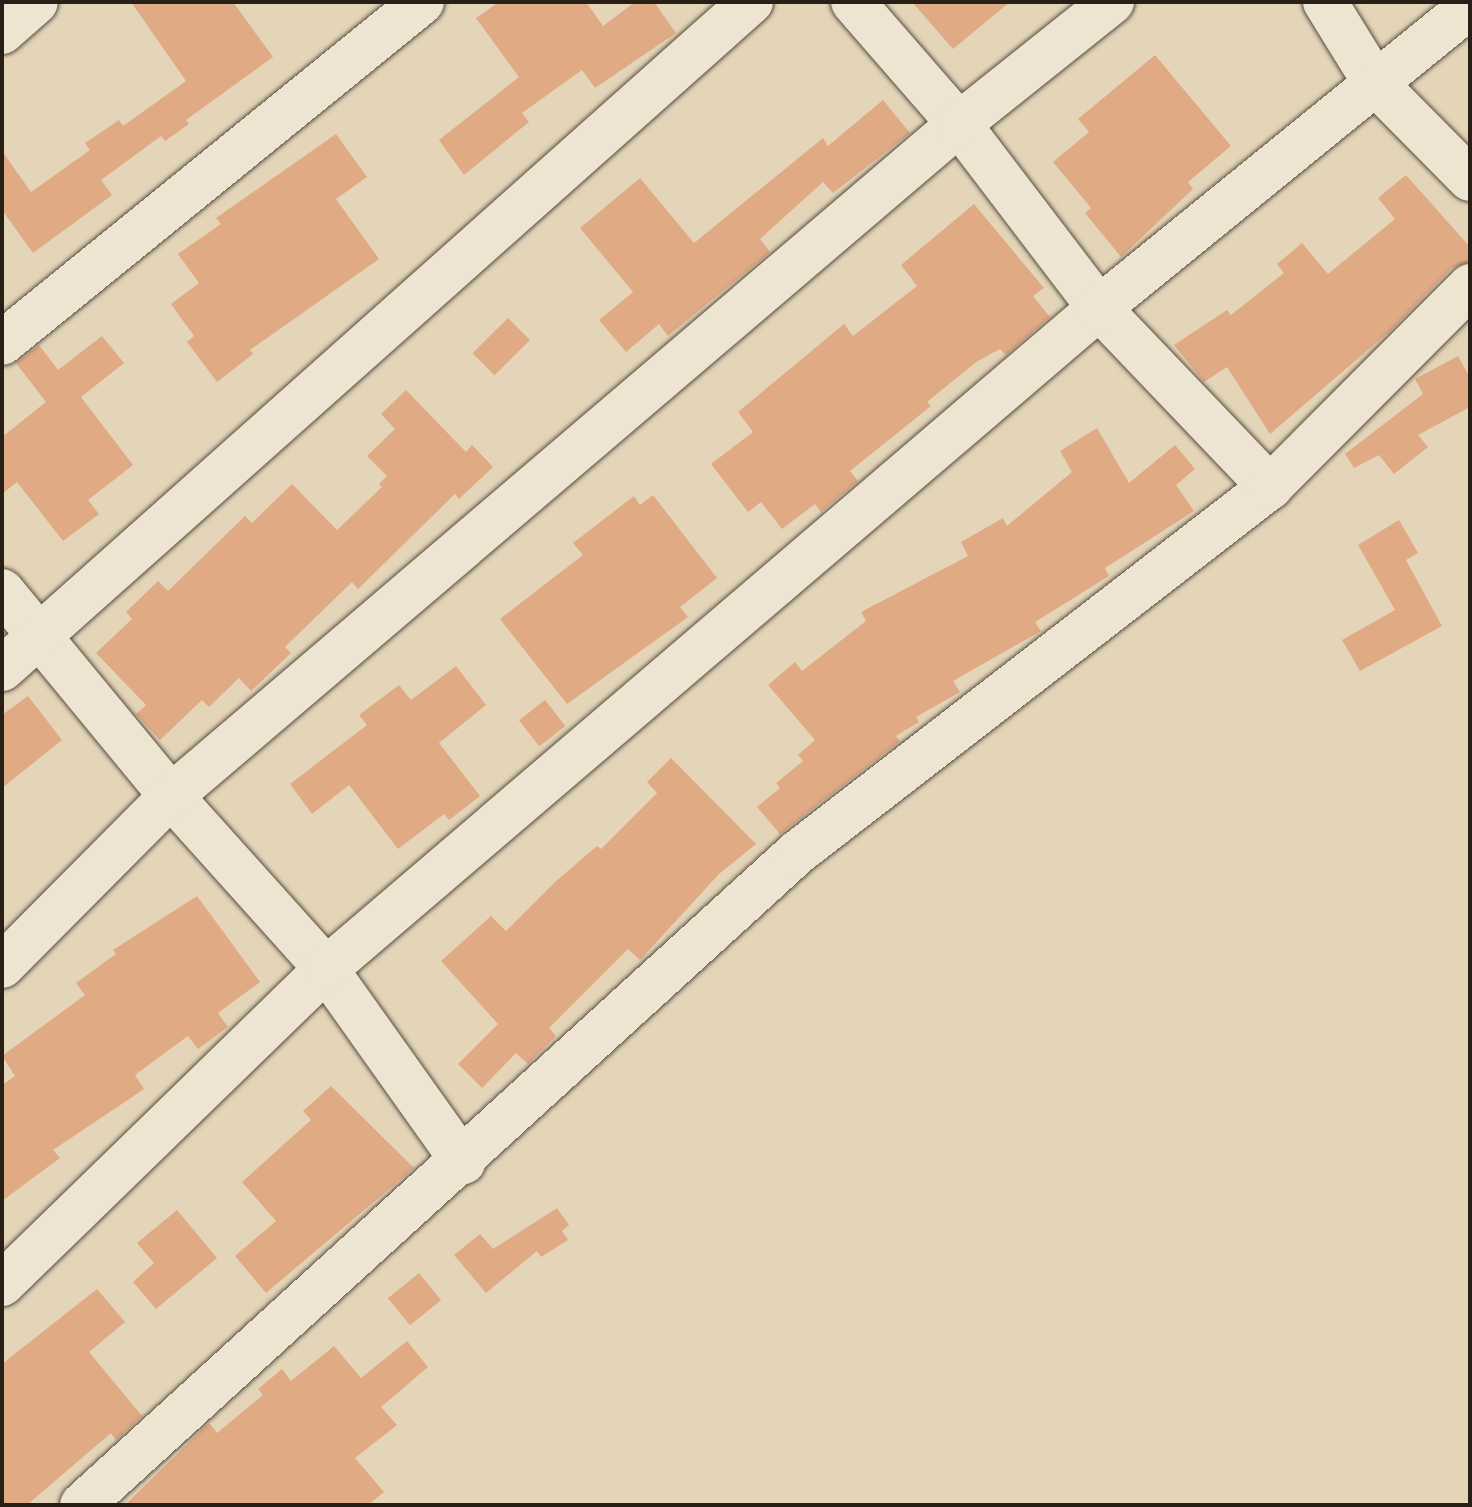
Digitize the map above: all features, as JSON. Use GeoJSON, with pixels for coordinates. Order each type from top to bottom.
{"type":"FeatureCollection","features":[{"type":"Feature","properties":{"kind":"street"},"geometry":{"type":"LineString","coordinates":[[2,32],[36,2]]}},
{"type":"Feature","properties":{"kind":"street"},"geometry":{"type":"LineString","coordinates":[[2,343],[422,2]]}},
{"type":"Feature","properties":{"kind":"street"},"geometry":{"type":"LineString","coordinates":[[2,669],[751,2]]}},
{"type":"Feature","properties":{"kind":"street"},"geometry":{"type":"LineString","coordinates":[[853,2],[959,124],[1099,308],[1270,487]]}},
{"type":"Feature","properties":{"kind":"street"},"geometry":{"type":"LineString","coordinates":[[2,966],[171,796],[959,124],[1112,2]]}},
{"type":"Feature","properties":{"kind":"street"},"geometry":{"type":"LineString","coordinates":[[1325,2],[1375,83],[1470,179]]}},
{"type":"Feature","properties":{"kind":"street"},"geometry":{"type":"LineString","coordinates":[[2,1284],[326,969],[1099,308],[1470,6]]}},
{"type":"Feature","properties":{"kind":"street"},"geometry":{"type":"LineString","coordinates":[[82,1505],[463,1162],[798,852],[1270,487],[1470,286]]}},
{"type":"Feature","properties":{"kind":"street"},"geometry":{"type":"LineString","coordinates":[[2,591],[171,796],[326,969],[463,1162]]}},
{"type":"Feature","properties":{"kind":"building"},"geometry":{"type":"Polygon","coordinates":[[[131,2],[233,2],[273,57],[186,120],[189,124],[165,141],[161,136],[101,180],[112,195],[33,253],[2,210],[2,151],[31,192],[90,150],[85,143],[119,120],[123,126],[186,81],[131,2]]]}},
{"type":"Feature","properties":{"kind":"building"},"geometry":{"type":"Polygon","coordinates":[[[499,2],[586,2],[603,26],[635,2],[654,2],[676,33],[595,88],[582,70],[522,113],[529,122],[464,175],[439,140],[519,77],[476,18],[499,2]]]}},
{"type":"Feature","properties":{"kind":"building"},"geometry":{"type":"Polygon","coordinates":[[[912,2],[1010,2],[953,49],[912,2]]]}},
{"type":"Feature","properties":{"kind":"building"},"geometry":{"type":"Polygon","coordinates":[[[1155,55],[1231,146],[1188,182],[1193,189],[1121,257],[1085,213],[1091,208],[1053,162],[1089,132],[1078,119],[1155,55]]]}},
{"type":"Feature","properties":{"kind":"building"},"geometry":{"type":"Polygon","coordinates":[[[883,100],[910,133],[833,193],[823,182],[760,239],[770,252],[668,336],[659,324],[626,352],[599,320],[633,292],[580,228],[640,178],[694,243],[823,138],[828,146],[883,100]]]}},
{"type":"Feature","properties":{"kind":"building"},"geometry":{"type":"Polygon","coordinates":[[[336,134],[367,177],[336,199],[379,259],[250,350],[253,354],[217,382],[187,342],[194,336],[171,304],[199,283],[178,254],[221,224],[216,218],[336,134]]]}},
{"type":"Feature","properties":{"kind":"building"},"geometry":{"type":"Polygon","coordinates":[[[1406,175],[1470,247],[1470,262],[1452,268],[1390,331],[1270,434],[1227,367],[1204,382],[1174,345],[1227,310],[1231,315],[1284,273],[1277,264],[1302,243],[1328,274],[1395,219],[1378,198],[1406,175]]]}},
{"type":"Feature","properties":{"kind":"building"},"geometry":{"type":"Polygon","coordinates":[[[974,204],[1044,288],[1033,296],[1050,317],[1006,355],[1000,349],[976,362],[927,402],[931,406],[850,471],[858,481],[821,512],[815,504],[782,529],[761,502],[748,512],[711,464],[753,432],[738,412],[844,324],[853,336],[917,286],[901,265],[974,204]]]}},
{"type":"Feature","properties":{"kind":"building"},"geometry":{"type":"Polygon","coordinates":[[[508,318],[530,340],[495,375],[473,353],[508,318]]]}},
{"type":"Feature","properties":{"kind":"building"},"geometry":{"type":"Polygon","coordinates":[[[102,336],[124,363],[81,397],[133,465],[88,500],[99,514],[63,541],[17,482],[2,494],[2,437],[46,402],[16,363],[39,345],[58,370],[102,336]]]}},
{"type":"Feature","properties":{"kind":"building"},"geometry":{"type":"Polygon","coordinates":[[[1458,356],[1470,378],[1470,407],[1418,435],[1428,447],[1394,474],[1379,455],[1354,468],[1345,454],[1423,394],[1415,379],[1458,356]]]}},
{"type":"Feature","properties":{"kind":"building"},"geometry":{"type":"Polygon","coordinates":[[[406,390],[466,452],[472,445],[493,467],[459,499],[455,494],[358,589],[352,582],[285,647],[291,653],[251,691],[239,678],[209,707],[202,700],[160,740],[136,714],[146,705],[96,653],[132,619],[126,612],[158,581],[168,591],[245,516],[252,523],[292,484],[337,530],[382,487],[379,484],[387,476],[367,456],[395,429],[381,414],[406,390]]]}},
{"type":"Feature","properties":{"kind":"building"},"geometry":{"type":"Polygon","coordinates":[[[1097,428],[1129,483],[1175,445],[1195,469],[1176,485],[1194,511],[1105,568],[1109,576],[1035,622],[1041,631],[953,681],[960,692],[916,717],[919,722],[896,736],[900,741],[780,834],[757,807],[780,788],[776,783],[803,761],[798,755],[815,740],[768,685],[795,662],[802,671],[866,621],[861,612],[968,556],[961,542],[1003,518],[1007,526],[1072,472],[1060,451],[1097,428]]]}},
{"type":"Feature","properties":{"kind":"building"},"geometry":{"type":"Polygon","coordinates":[[[653,495],[717,578],[680,607],[688,617],[567,704],[500,619],[583,555],[573,543],[634,496],[640,505],[653,495]]]}},
{"type":"Feature","properties":{"kind":"building"},"geometry":{"type":"Polygon","coordinates":[[[1399,520],[1418,553],[1406,560],[1442,626],[1360,671],[1342,640],[1395,610],[1358,545],[1399,520]]]}},
{"type":"Feature","properties":{"kind":"building"},"geometry":{"type":"Polygon","coordinates":[[[456,666],[486,705],[439,743],[480,796],[449,820],[444,814],[398,849],[349,785],[312,814],[290,784],[367,725],[359,715],[399,685],[411,700],[456,666]]]}},
{"type":"Feature","properties":{"kind":"building"},"geometry":{"type":"Polygon","coordinates":[[[28,696],[62,740],[2,788],[2,715],[28,696]]]}},
{"type":"Feature","properties":{"kind":"building"},"geometry":{"type":"Polygon","coordinates":[[[545,700],[565,726],[539,746],[519,720],[545,700]]]}},
{"type":"Feature","properties":{"kind":"building"},"geometry":{"type":"Polygon","coordinates":[[[671,758],[756,844],[719,874],[640,960],[628,949],[549,1028],[556,1036],[528,1064],[516,1053],[482,1088],[458,1064],[498,1024],[441,961],[491,916],[506,931],[555,882],[597,846],[601,849],[657,793],[647,782],[671,758]]]}},
{"type":"Feature","properties":{"kind":"building"},"geometry":{"type":"Polygon","coordinates":[[[197,896],[260,982],[218,1013],[228,1027],[198,1049],[188,1036],[135,1075],[144,1089],[53,1150],[60,1158],[2,1201],[2,1085],[15,1076],[2,1056],[85,995],[76,983],[116,954],[113,950],[197,896]]]}},
{"type":"Feature","properties":{"kind":"building"},"geometry":{"type":"Polygon","coordinates":[[[331,1086],[414,1168],[266,1293],[235,1256],[276,1221],[242,1182],[311,1120],[303,1111],[331,1086]]]}},
{"type":"Feature","properties":{"kind":"building"},"geometry":{"type":"Polygon","coordinates":[[[557,1208],[569,1225],[562,1231],[568,1240],[541,1257],[537,1251],[486,1293],[454,1255],[480,1234],[493,1249],[557,1208]]]}},
{"type":"Feature","properties":{"kind":"building"},"geometry":{"type":"Polygon","coordinates":[[[177,1210],[217,1258],[156,1309],[133,1282],[154,1263],[137,1243],[177,1210]]]}},
{"type":"Feature","properties":{"kind":"building"},"geometry":{"type":"Polygon","coordinates":[[[419,1273],[441,1300],[410,1325],[388,1298],[419,1273]]]}},
{"type":"Feature","properties":{"kind":"building"},"geometry":{"type":"Polygon","coordinates":[[[97,1289],[125,1322],[89,1352],[142,1416],[116,1440],[111,1433],[27,1505],[2,1505],[2,1364],[97,1289]]]}},
{"type":"Feature","properties":{"kind":"building"},"geometry":{"type":"Polygon","coordinates":[[[407,1341],[428,1367],[381,1407],[397,1425],[355,1458],[384,1492],[368,1505],[125,1505],[209,1423],[217,1433],[263,1395],[258,1389],[282,1369],[291,1381],[334,1346],[361,1378],[407,1341]]]}}]}
